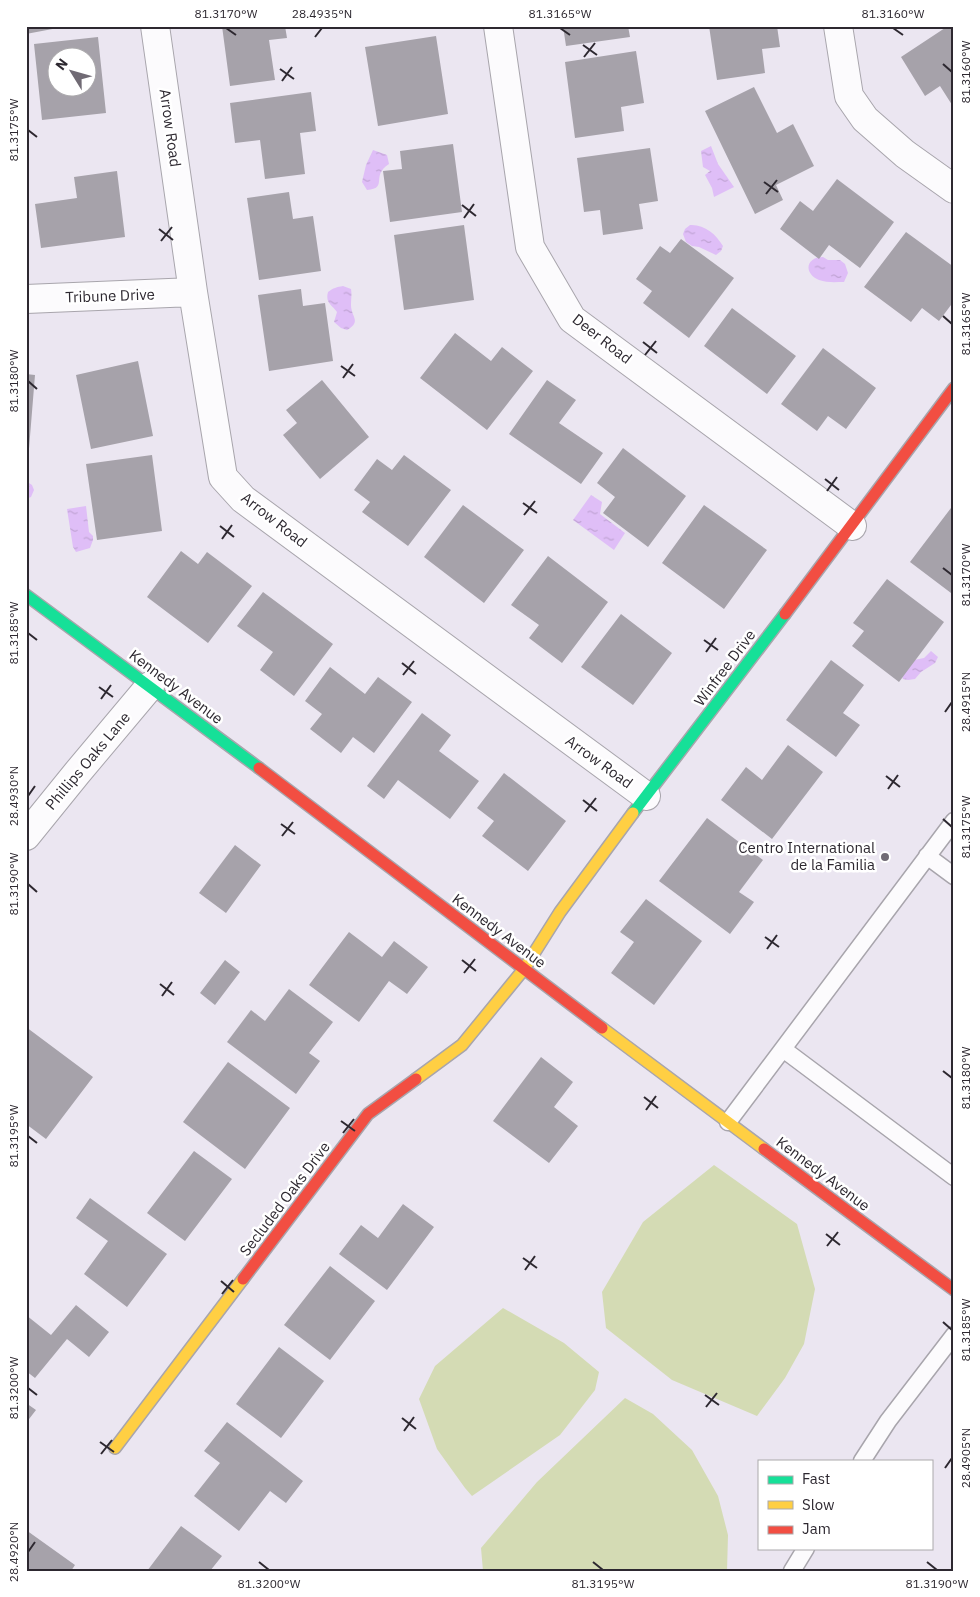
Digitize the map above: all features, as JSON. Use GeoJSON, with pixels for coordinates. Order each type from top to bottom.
{"type":"FeatureCollection","features":[{"type":"Feature","properties":{"kind":"street","name":"Arrow Road"},"geometry":{"type":"LineString","coordinates":[[155,26],[193,292],[223,477],[244,499],[646,796]]}},
{"type":"Feature","properties":{"kind":"street","name":"Deer Road"},"geometry":{"type":"LineString","coordinates":[[498,26],[530,247],[572,319],[852,526]]}},
{"type":"Feature","properties":{"kind":"street"},"geometry":{"type":"LineString","coordinates":[[838,26],[849,96],[865,119],[905,154],[954,189]]}},
{"type":"Feature","properties":{"kind":"street","name":"Tribune Drive"},"geometry":{"type":"LineString","coordinates":[[26,299],[193,292]]}},
{"type":"Feature","properties":{"kind":"street","name":"Winfree Drive"},"geometry":{"type":"LineString","coordinates":[[524,969],[560,912],[954,388]]}},
{"type":"Feature","properties":{"kind":"street","name":"Kennedy Avenue"},"geometry":{"type":"LineString","coordinates":[[26,595],[150,686],[728,1122],[952,1285]]}},
{"type":"Feature","properties":{"kind":"street","name":"Phillips Oaks Lane"},"geometry":{"type":"LineString","coordinates":[[26,836],[150,686]]}},
{"type":"Feature","properties":{"kind":"street","name":"Secluded Oaks Drive"},"geometry":{"type":"LineString","coordinates":[[115,1448],[368,1114],[462,1044],[524,969]]}},
{"type":"Feature","properties":{"kind":"lane"},"geometry":{"type":"LineString","coordinates":[[728,1122],[954,820]]}},
{"type":"Feature","properties":{"kind":"lane"},"geometry":{"type":"LineString","coordinates":[[927,856],[954,876]]}},
{"type":"Feature","properties":{"kind":"lane"},"geometry":{"type":"LineString","coordinates":[[783,1049],[954,1177]]}},
{"type":"Feature","properties":{"kind":"lane"},"geometry":{"type":"LineString","coordinates":[[863,1460],[888,1421],[954,1335]]}},
{"type":"Feature","properties":{"kind":"lane"},"geometry":{"type":"LineString","coordinates":[[792,1571],[805,1550]]}},
{"type":"Feature","properties":{"kind":"green space"},"geometry":{"type":"Polygon","coordinates":[[[714,1165],[797,1224],[815,1289],[804,1344],[785,1378],[757,1416],[672,1380],[606,1328],[602,1292],[643,1222],[714,1165]]]}},
{"type":"Feature","properties":{"kind":"green space"},"geometry":{"type":"Polygon","coordinates":[[[503,1308],[564,1343],[599,1372],[595,1390],[560,1435],[472,1496],[437,1449],[419,1399],[435,1366],[503,1308]]]}},
{"type":"Feature","properties":{"kind":"green space"},"geometry":{"type":"Polygon","coordinates":[[[625,1398],[653,1414],[692,1450],[718,1496],[728,1535],[727,1571],[483,1571],[481,1548],[537,1482],[625,1398]]]}},
{"type":"Feature","properties":{"kind":"water"},"geometry":{"type":"Polygon","coordinates":[[[711,146],[718,164],[734,187],[714,197],[712,188],[705,175],[710,171],[703,167],[701,151],[711,146]]]}},
{"type":"Feature","properties":{"kind":"water"},"geometry":{"type":"Polygon","coordinates":[[[373,150],[387,155],[389,164],[381,173],[377,187],[367,190],[362,182],[366,165],[373,150]]]}},
{"type":"Feature","properties":{"kind":"water"},"geometry":{"type":"Polygon","coordinates":[[[690,225],[700,226],[713,234],[723,246],[721,251],[716,255],[686,242],[683,234],[690,225]]]}},
{"type":"Feature","properties":{"kind":"water"},"geometry":{"type":"Polygon","coordinates":[[[823,257],[828,260],[840,260],[845,264],[848,273],[844,282],[822,281],[810,273],[810,262],[823,257]]]}},
{"type":"Feature","properties":{"kind":"water"},"geometry":{"type":"Polygon","coordinates":[[[343,286],[351,289],[351,309],[355,319],[354,324],[347,330],[334,322],[337,312],[327,299],[328,292],[343,286]]]}},
{"type":"Feature","properties":{"kind":"water"},"geometry":{"type":"Polygon","coordinates":[[[26,481],[32,485],[34,490],[31,497],[26,499],[26,481]]]}},
{"type":"Feature","properties":{"kind":"water"},"geometry":{"type":"Polygon","coordinates":[[[591,495],[602,502],[600,514],[625,533],[614,550],[573,520],[591,495]]]}},
{"type":"Feature","properties":{"kind":"water"},"geometry":{"type":"Polygon","coordinates":[[[86,506],[89,532],[93,536],[93,540],[90,548],[76,552],[73,547],[67,509],[86,506]]]}},
{"type":"Feature","properties":{"kind":"water"},"geometry":{"type":"Polygon","coordinates":[[[931,651],[938,657],[935,663],[921,672],[915,679],[903,679],[901,674],[909,661],[924,658],[931,651]]]}},
{"type":"Feature","properties":{"kind":"building"},"geometry":{"type":"Polygon","coordinates":[[[26,26],[63,26],[63,27],[26,34],[26,26]]]}},
{"type":"Feature","properties":{"kind":"building"},"geometry":{"type":"Polygon","coordinates":[[[222,26],[285,26],[287,38],[269,40],[275,80],[230,86],[222,26]]]}},
{"type":"Feature","properties":{"kind":"building"},"geometry":{"type":"Polygon","coordinates":[[[563,26],[628,26],[630,37],[566,46],[563,26]]]}},
{"type":"Feature","properties":{"kind":"building"},"geometry":{"type":"Polygon","coordinates":[[[709,26],[777,26],[780,47],[762,49],[765,73],[717,80],[709,26]]]}},
{"type":"Feature","properties":{"kind":"building"},"geometry":{"type":"Polygon","coordinates":[[[948,26],[954,26],[954,108],[940,86],[925,96],[901,57],[948,26]]]}},
{"type":"Feature","properties":{"kind":"building"},"geometry":{"type":"Polygon","coordinates":[[[436,36],[448,114],[378,126],[365,47],[436,36]]]}},
{"type":"Feature","properties":{"kind":"building"},"geometry":{"type":"Polygon","coordinates":[[[98,37],[106,113],[42,120],[34,44],[98,37]]]}},
{"type":"Feature","properties":{"kind":"building"},"geometry":{"type":"Polygon","coordinates":[[[636,51],[644,103],[621,107],[624,131],[575,138],[565,62],[636,51]]]}},
{"type":"Feature","properties":{"kind":"building"},"geometry":{"type":"Polygon","coordinates":[[[754,87],[777,133],[793,124],[814,166],[776,185],[783,200],[755,214],[705,111],[754,87]]]}},
{"type":"Feature","properties":{"kind":"building"},"geometry":{"type":"Polygon","coordinates":[[[311,92],[316,131],[300,133],[305,174],[265,179],[260,140],[235,143],[230,103],[311,92]]]}},
{"type":"Feature","properties":{"kind":"building"},"geometry":{"type":"Polygon","coordinates":[[[453,144],[462,212],[390,222],[383,171],[402,169],[400,151],[453,144]]]}},
{"type":"Feature","properties":{"kind":"building"},"geometry":{"type":"Polygon","coordinates":[[[650,148],[658,201],[639,204],[643,229],[603,235],[600,210],[584,212],[577,158],[650,148]]]}},
{"type":"Feature","properties":{"kind":"building"},"geometry":{"type":"Polygon","coordinates":[[[117,171],[125,237],[41,248],[35,204],[77,198],[74,177],[117,171]]]}},
{"type":"Feature","properties":{"kind":"building"},"geometry":{"type":"Polygon","coordinates":[[[837,179],[894,222],[860,268],[829,245],[819,259],[780,229],[800,201],[813,211],[837,179]]]}},
{"type":"Feature","properties":{"kind":"building"},"geometry":{"type":"Polygon","coordinates":[[[289,192],[293,219],[313,216],[321,271],[259,280],[247,198],[289,192]]]}},
{"type":"Feature","properties":{"kind":"building"},"geometry":{"type":"Polygon","coordinates":[[[464,225],[474,300],[404,310],[394,235],[464,225]]]}},
{"type":"Feature","properties":{"kind":"building"},"geometry":{"type":"Polygon","coordinates":[[[906,232],[954,267],[954,301],[939,321],[922,308],[911,322],[864,287],[906,232]]]}},
{"type":"Feature","properties":{"kind":"building"},"geometry":{"type":"Polygon","coordinates":[[[681,239],[734,278],[689,338],[643,303],[652,291],[636,279],[660,246],[670,253],[681,239]]]}},
{"type":"Feature","properties":{"kind":"building"},"geometry":{"type":"Polygon","coordinates":[[[301,289],[303,306],[325,303],[333,361],[269,371],[258,295],[301,289]]]}},
{"type":"Feature","properties":{"kind":"building"},"geometry":{"type":"Polygon","coordinates":[[[732,308],[796,356],[767,394],[704,346],[732,308]]]}},
{"type":"Feature","properties":{"kind":"building"},"geometry":{"type":"Polygon","coordinates":[[[455,333],[491,361],[502,347],[533,371],[487,430],[420,378],[455,333]]]}},
{"type":"Feature","properties":{"kind":"building"},"geometry":{"type":"Polygon","coordinates":[[[823,348],[876,388],[846,429],[828,416],[817,431],[781,404],[823,348]]]}},
{"type":"Feature","properties":{"kind":"building"},"geometry":{"type":"Polygon","coordinates":[[[138,361],[153,436],[91,449],[76,375],[138,361]]]}},
{"type":"Feature","properties":{"kind":"building"},"geometry":{"type":"Polygon","coordinates":[[[26,374],[35,375],[28,461],[26,461],[26,374]]]}},
{"type":"Feature","properties":{"kind":"building"},"geometry":{"type":"Polygon","coordinates":[[[322,380],[369,437],[320,479],[283,435],[297,423],[286,410],[322,380]]]}},
{"type":"Feature","properties":{"kind":"building"},"geometry":{"type":"Polygon","coordinates":[[[547,380],[576,400],[559,423],[603,453],[581,484],[509,434],[547,380]]]}},
{"type":"Feature","properties":{"kind":"building"},"geometry":{"type":"Polygon","coordinates":[[[623,448],[686,496],[648,547],[603,513],[615,497],[597,483],[623,448]]]}},
{"type":"Feature","properties":{"kind":"building"},"geometry":{"type":"Polygon","coordinates":[[[152,455],[162,531],[97,540],[86,464],[152,455]]]}},
{"type":"Feature","properties":{"kind":"building"},"geometry":{"type":"Polygon","coordinates":[[[404,455],[451,490],[408,546],[362,512],[370,502],[354,490],[377,459],[392,470],[404,455]]]}},
{"type":"Feature","properties":{"kind":"building"},"geometry":{"type":"Polygon","coordinates":[[[954,504],[954,590],[951,593],[910,562],[954,504]]]}},
{"type":"Feature","properties":{"kind":"building"},"geometry":{"type":"Polygon","coordinates":[[[463,505],[524,550],[484,603],[424,557],[463,505]]]}},
{"type":"Feature","properties":{"kind":"building"},"geometry":{"type":"Polygon","coordinates":[[[704,505],[767,550],[724,609],[662,563],[704,505]]]}},
{"type":"Feature","properties":{"kind":"building"},"geometry":{"type":"Polygon","coordinates":[[[181,551],[198,564],[207,552],[252,586],[208,643],[147,597],[181,551]]]}},
{"type":"Feature","properties":{"kind":"building"},"geometry":{"type":"Polygon","coordinates":[[[548,556],[608,602],[562,663],[529,638],[539,625],[511,605],[548,556]]]}},
{"type":"Feature","properties":{"kind":"building"},"geometry":{"type":"Polygon","coordinates":[[[887,579],[944,622],[899,682],[852,646],[864,631],[853,623],[887,579]]]}},
{"type":"Feature","properties":{"kind":"building"},"geometry":{"type":"Polygon","coordinates":[[[263,592],[333,644],[294,696],[260,670],[273,652],[237,626],[263,592]]]}},
{"type":"Feature","properties":{"kind":"building"},"geometry":{"type":"Polygon","coordinates":[[[621,614],[672,653],[633,705],[581,667],[621,614]]]}},
{"type":"Feature","properties":{"kind":"building"},"geometry":{"type":"Polygon","coordinates":[[[831,660],[864,685],[843,713],[860,725],[836,757],[786,720],[831,660]]]}},
{"type":"Feature","properties":{"kind":"building"},"geometry":{"type":"Polygon","coordinates":[[[330,667],[365,694],[378,677],[412,702],[374,753],[353,737],[341,753],[310,729],[322,714],[305,701],[330,667]]]}},
{"type":"Feature","properties":{"kind":"building"},"geometry":{"type":"Polygon","coordinates":[[[422,713],[451,735],[439,751],[479,781],[450,819],[398,780],[384,799],[367,786],[422,713]]]}},
{"type":"Feature","properties":{"kind":"building"},"geometry":{"type":"Polygon","coordinates":[[[788,745],[823,772],[772,839],[721,800],[746,767],[762,780],[788,745]]]}},
{"type":"Feature","properties":{"kind":"building"},"geometry":{"type":"Polygon","coordinates":[[[504,773],[566,821],[528,871],[482,836],[494,821],[477,808],[504,773]]]}},
{"type":"Feature","properties":{"kind":"building"},"geometry":{"type":"Polygon","coordinates":[[[707,818],[763,860],[739,892],[754,902],[730,934],[659,881],[707,818]]]}},
{"type":"Feature","properties":{"kind":"building"},"geometry":{"type":"Polygon","coordinates":[[[235,845],[261,865],[226,913],[199,893],[235,845]]]}},
{"type":"Feature","properties":{"kind":"building"},"geometry":{"type":"Polygon","coordinates":[[[646,899],[702,941],[654,1005],[611,973],[634,942],[620,932],[646,899]]]}},
{"type":"Feature","properties":{"kind":"building"},"geometry":{"type":"Polygon","coordinates":[[[349,932],[382,957],[394,941],[428,967],[407,994],[389,981],[359,1022],[309,985],[349,932]]]}},
{"type":"Feature","properties":{"kind":"building"},"geometry":{"type":"Polygon","coordinates":[[[225,960],[240,972],[215,1005],[200,993],[225,960]]]}},
{"type":"Feature","properties":{"kind":"building"},"geometry":{"type":"Polygon","coordinates":[[[289,989],[333,1022],[309,1053],[320,1061],[296,1094],[227,1042],[251,1010],[265,1021],[289,989]]]}},
{"type":"Feature","properties":{"kind":"building"},"geometry":{"type":"Polygon","coordinates":[[[26,1027],[93,1077],[46,1139],[26,1124],[26,1027]]]}},
{"type":"Feature","properties":{"kind":"building"},"geometry":{"type":"Polygon","coordinates":[[[541,1057],[573,1082],[554,1107],[578,1126],[549,1163],[493,1121],[541,1057]]]}},
{"type":"Feature","properties":{"kind":"building"},"geometry":{"type":"Polygon","coordinates":[[[228,1062],[290,1108],[245,1169],[183,1122],[228,1062]]]}},
{"type":"Feature","properties":{"kind":"building"},"geometry":{"type":"Polygon","coordinates":[[[194,1151],[232,1179],[185,1241],[147,1213],[194,1151]]]}},
{"type":"Feature","properties":{"kind":"building"},"geometry":{"type":"Polygon","coordinates":[[[90,1198],[167,1254],[127,1307],[84,1274],[108,1241],[76,1218],[90,1198]]]}},
{"type":"Feature","properties":{"kind":"building"},"geometry":{"type":"Polygon","coordinates":[[[403,1204],[434,1227],[387,1290],[339,1254],[361,1225],[378,1238],[403,1204]]]}},
{"type":"Feature","properties":{"kind":"building"},"geometry":{"type":"Polygon","coordinates":[[[330,1266],[375,1301],[330,1360],[284,1325],[330,1266]]]}},
{"type":"Feature","properties":{"kind":"building"},"geometry":{"type":"Polygon","coordinates":[[[76,1305],[109,1332],[89,1357],[67,1339],[35,1378],[26,1371],[26,1315],[51,1335],[76,1305]]]}},
{"type":"Feature","properties":{"kind":"building"},"geometry":{"type":"Polygon","coordinates":[[[279,1347],[324,1381],[281,1438],[236,1404],[279,1347]]]}},
{"type":"Feature","properties":{"kind":"building"},"geometry":{"type":"Polygon","coordinates":[[[26,1403],[36,1410],[26,1423],[26,1403]]]}},
{"type":"Feature","properties":{"kind":"building"},"geometry":{"type":"Polygon","coordinates":[[[227,1422],[303,1481],[286,1503],[270,1491],[239,1531],[194,1496],[220,1463],[204,1451],[227,1422]]]}},
{"type":"Feature","properties":{"kind":"building"},"geometry":{"type":"Polygon","coordinates":[[[181,1526],[222,1556],[210,1571],[147,1571],[181,1526]]]}},
{"type":"Feature","properties":{"kind":"building"},"geometry":{"type":"Polygon","coordinates":[[[26,1530],[75,1565],[71,1571],[26,1571],[26,1530]]]}},
{"type":"Feature","properties":{"kind":"traffic: fast"},"geometry":{"type":"LineString","coordinates":[[26,595],[259,768]]}},
{"type":"Feature","properties":{"kind":"traffic: fast"},"geometry":{"type":"LineString","coordinates":[[633,813],[785,614]]}},
{"type":"Feature","properties":{"kind":"traffic: slow"},"geometry":{"type":"LineString","coordinates":[[416,1079],[462,1045],[524,969],[560,912],[633,813]]}},
{"type":"Feature","properties":{"kind":"traffic: slow"},"geometry":{"type":"LineString","coordinates":[[602,1028],[764,1149]]}},
{"type":"Feature","properties":{"kind":"traffic: slow"},"geometry":{"type":"LineString","coordinates":[[115,1448],[243,1279]]}},
{"type":"Feature","properties":{"kind":"traffic: jam"},"geometry":{"type":"LineString","coordinates":[[785,614],[954,388]]}},
{"type":"Feature","properties":{"kind":"traffic: jam"},"geometry":{"type":"LineString","coordinates":[[259,768],[602,1028]]}},
{"type":"Feature","properties":{"kind":"traffic: jam"},"geometry":{"type":"LineString","coordinates":[[243,1279],[368,1114],[416,1079]]}},
{"type":"Feature","properties":{"kind":"traffic: jam"},"geometry":{"type":"LineString","coordinates":[[764,1149],[954,1290]]}},
{"type":"Feature","properties":{"kind":"place","name":"Centro International de la Familia"},"geometry":{"type":"Point","coordinates":[885,857]}}]}
